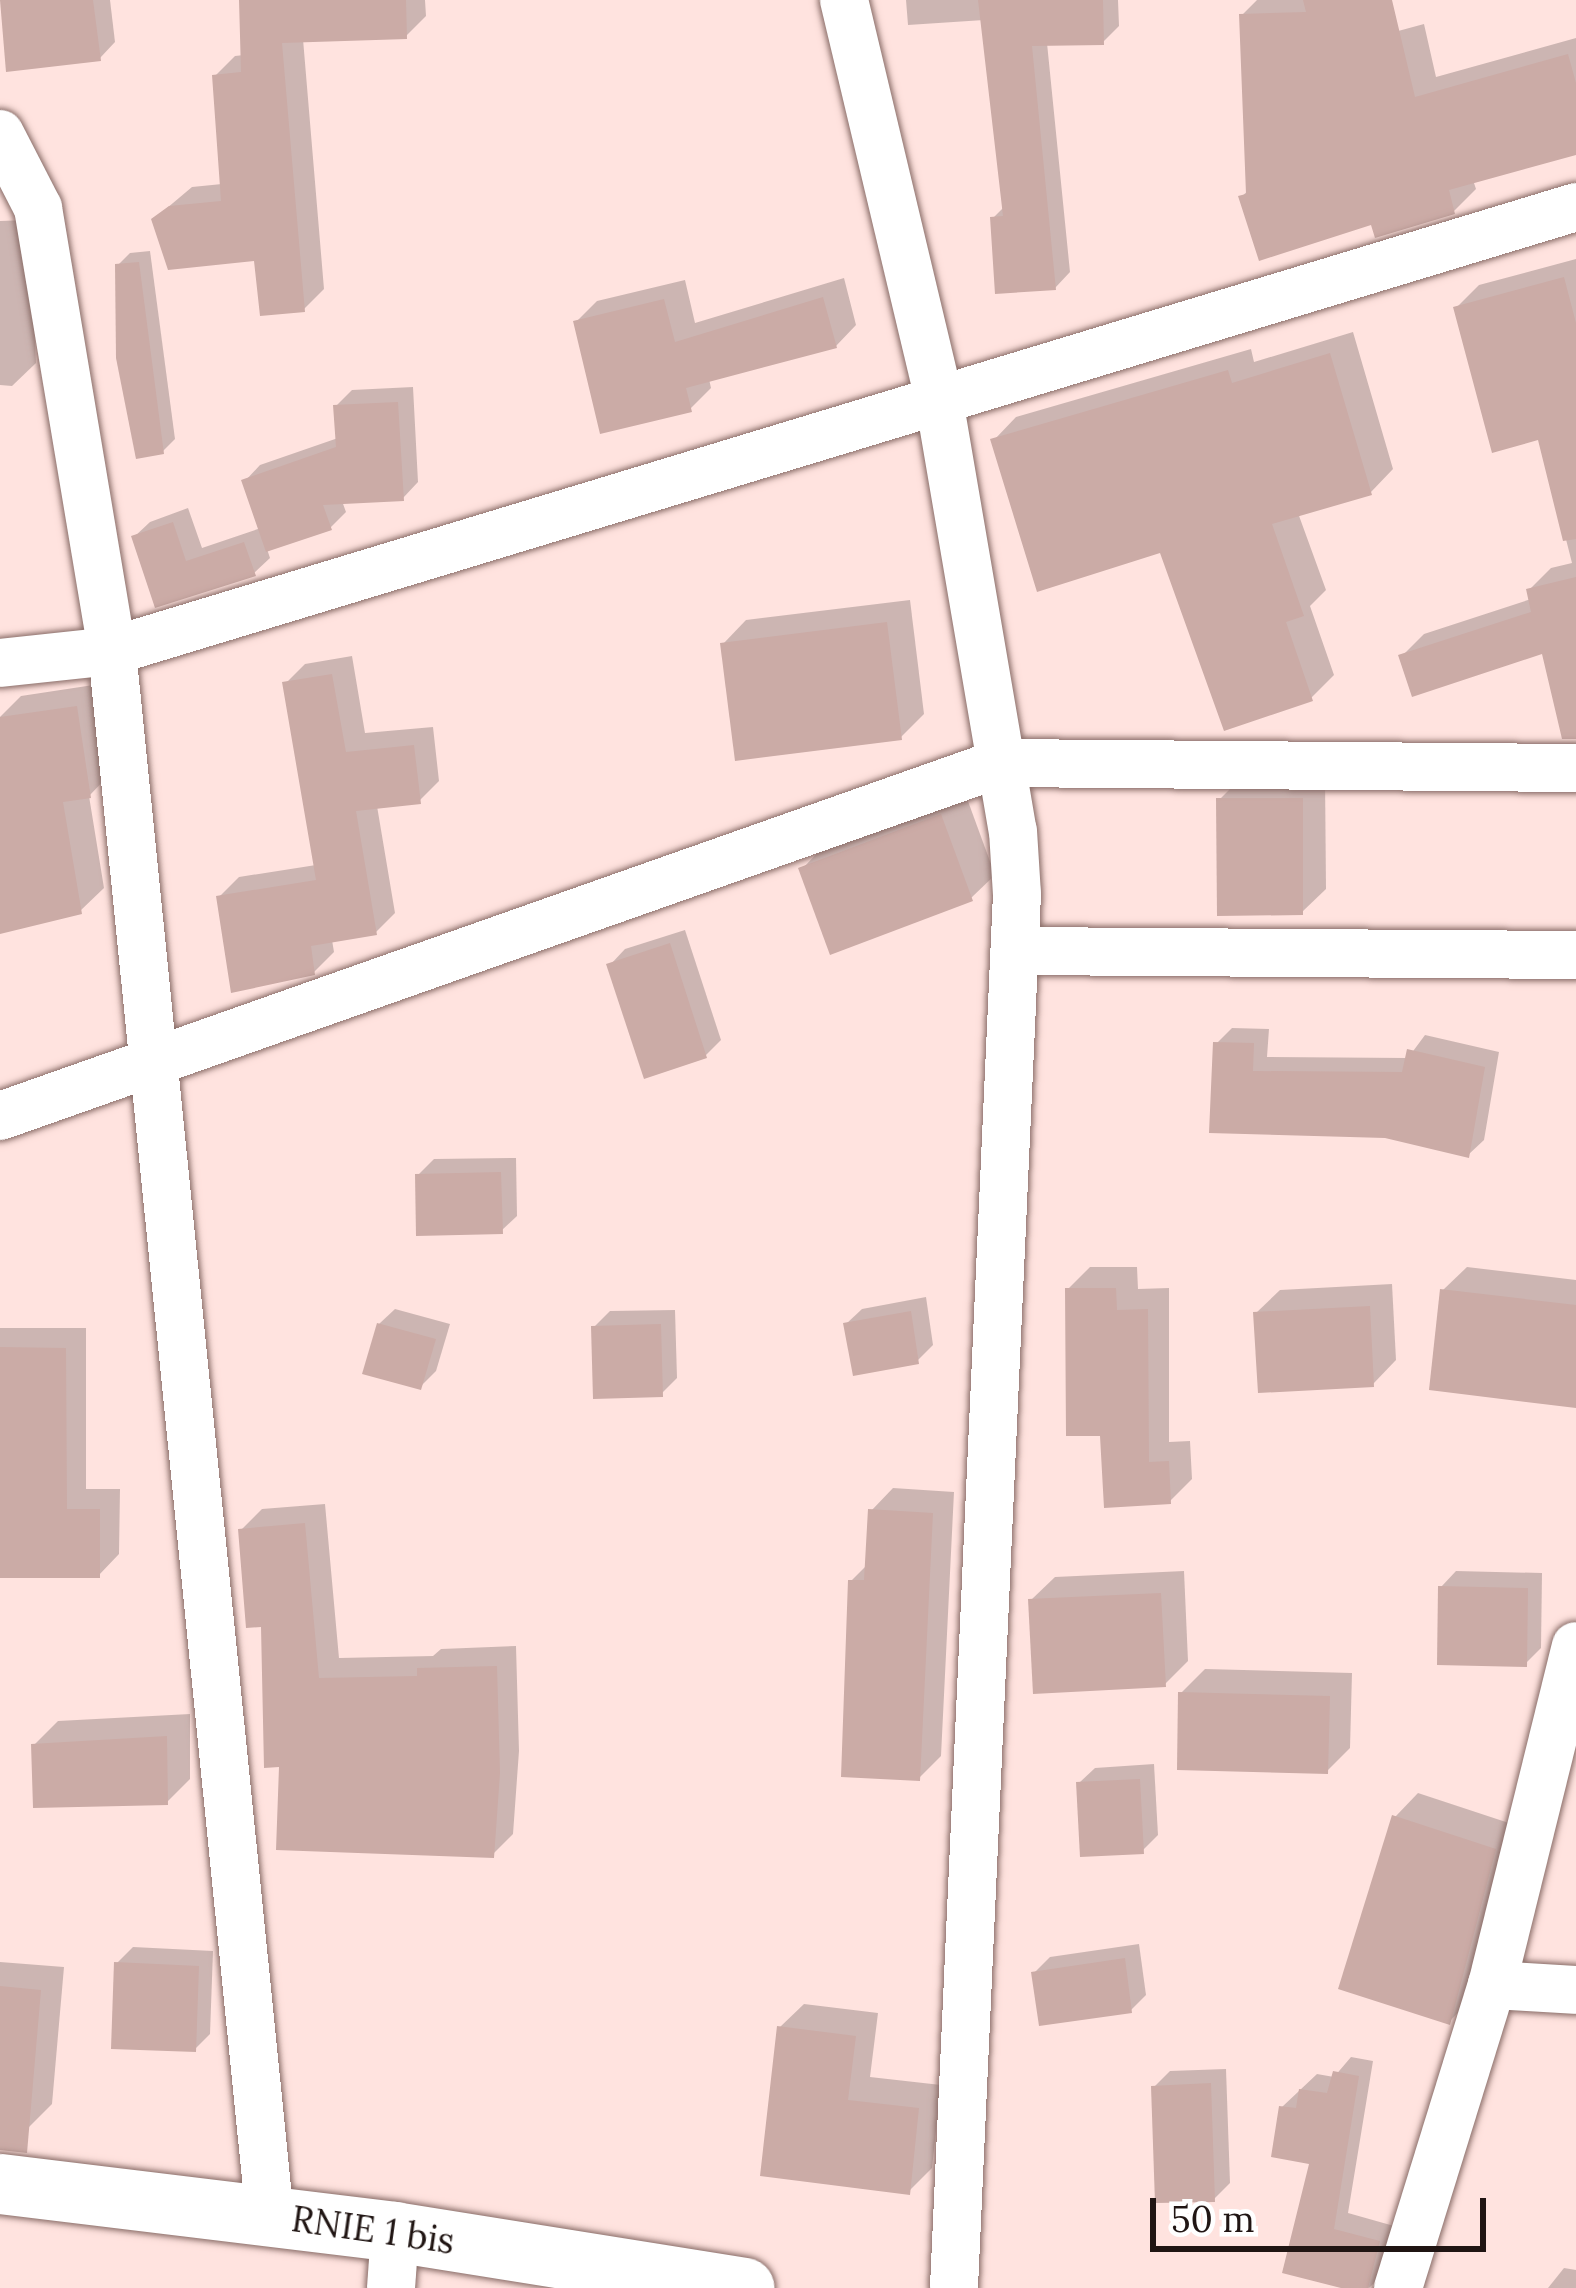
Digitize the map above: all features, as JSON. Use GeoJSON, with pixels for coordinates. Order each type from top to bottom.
{"type":"FeatureCollection","features":[{"type":"Feature","properties":{"kind":"main road","name":"RNIE 1 bis"},"geometry":{"type":"LineString","coordinates":[[0,2184],[270,2216],[393,2260],[745,2288]]}},
{"type":"Feature","properties":{"kind":"street"},"geometry":{"type":"LineString","coordinates":[[844,0],[939,400],[1013,831],[1018,951],[954,2288]]}},
{"type":"Feature","properties":{"kind":"street"},"geometry":{"type":"LineString","coordinates":[[0,134],[38,208],[112,651],[270,2216]]}},
{"type":"Feature","properties":{"kind":"street"},"geometry":{"type":"LineString","coordinates":[[0,664],[112,651],[1576,207]]}},
{"type":"Feature","properties":{"kind":"street"},"geometry":{"type":"LineString","coordinates":[[0,1116],[1001,763],[1576,768]]}},
{"type":"Feature","properties":{"kind":"street"},"geometry":{"type":"LineString","coordinates":[[1018,951],[1568,968]]}},
{"type":"Feature","properties":{"kind":"street"},"geometry":{"type":"LineString","coordinates":[[1398,2288],[1492,1985],[1576,1646]]}},
{"type":"Feature","properties":{"kind":"street"},"geometry":{"type":"LineString","coordinates":[[1492,1985],[1576,1990]]}},
{"type":"Feature","properties":{"kind":"building"},"geometry":{"type":"Polygon","coordinates":[[[0,0],[93,0],[101,61],[6,72],[0,0]]]}},
{"type":"Feature","properties":{"kind":"building"},"geometry":{"type":"Polygon","coordinates":[[[239,0],[406,0],[407,39],[282,43],[305,312],[260,316],[254,261],[168,270],[151,219],[169,206],[221,201],[212,75],[241,72],[239,0]]]}},
{"type":"Feature","properties":{"kind":"building"},"geometry":{"type":"Polygon","coordinates":[[[978,0],[1103,0],[1104,45],[1032,46],[1056,290],[995,294],[990,217],[1003,216],[978,0]]]}},
{"type":"Feature","properties":{"kind":"building"},"geometry":{"type":"Polygon","coordinates":[[[1303,0],[1392,0],[1415,97],[1568,54],[1576,83],[1576,155],[1449,190],[1455,214],[1375,238],[1371,225],[1259,261],[1238,196],[1246,194],[1239,14],[1306,12],[1303,0]]]}},
{"type":"Feature","properties":{"kind":"building"},"geometry":{"type":"Polygon","coordinates":[[[139,262],[164,454],[136,459],[116,358],[115,264],[139,262]]]}},
{"type":"Feature","properties":{"kind":"building"},"geometry":{"type":"Polygon","coordinates":[[[1564,277],[1576,323],[1576,539],[1563,541],[1538,440],[1492,453],[1453,307],[1564,277]]]}},
{"type":"Feature","properties":{"kind":"building"},"geometry":{"type":"Polygon","coordinates":[[[823,297],[837,348],[686,388],[692,412],[600,434],[573,321],[664,299],[675,342],[823,297]]]}},
{"type":"Feature","properties":{"kind":"building"},"geometry":{"type":"Polygon","coordinates":[[[1330,353],[1372,495],[1272,524],[1304,616],[1286,622],[1313,701],[1224,731],[1160,553],[1037,592],[990,439],[1228,370],[1232,383],[1330,353]]]}},
{"type":"Feature","properties":{"kind":"building"},"geometry":{"type":"Polygon","coordinates":[[[398,402],[404,501],[323,505],[332,530],[266,552],[241,480],[336,447],[333,405],[398,402]]]}},
{"type":"Feature","properties":{"kind":"building"},"geometry":{"type":"Polygon","coordinates":[[[173,522],[186,561],[244,542],[256,576],[155,608],[131,536],[173,522]]]}},
{"type":"Feature","properties":{"kind":"building"},"geometry":{"type":"Polygon","coordinates":[[[1576,577],[1576,739],[1562,739],[1542,654],[1412,697],[1398,655],[1531,612],[1526,589],[1576,577]]]}},
{"type":"Feature","properties":{"kind":"building"},"geometry":{"type":"Polygon","coordinates":[[[887,622],[902,740],[735,761],[720,643],[887,622]]]}},
{"type":"Feature","properties":{"kind":"building"},"geometry":{"type":"Polygon","coordinates":[[[332,674],[346,752],[414,745],[421,804],[356,811],[377,935],[311,946],[315,975],[231,993],[216,896],[316,880],[282,682],[332,674]]]}},
{"type":"Feature","properties":{"kind":"building"},"geometry":{"type":"Polygon","coordinates":[[[77,706],[91,798],[63,802],[82,914],[0,934],[0,717],[77,706]]]}},
{"type":"Feature","properties":{"kind":"building"},"geometry":{"type":"Polygon","coordinates":[[[1216,798],[1303,798],[1303,915],[1217,916],[1216,798]]]}},
{"type":"Feature","properties":{"kind":"building"},"geometry":{"type":"Polygon","coordinates":[[[941,814],[973,901],[830,955],[798,868],[941,814]]]}},
{"type":"Feature","properties":{"kind":"building"},"geometry":{"type":"Polygon","coordinates":[[[670,943],[707,1058],[644,1079],[606,964],[670,943]]]}},
{"type":"Feature","properties":{"kind":"building"},"geometry":{"type":"Polygon","coordinates":[[[1213,1042],[1254,1043],[1253,1071],[1402,1072],[1407,1049],[1485,1067],[1469,1158],[1385,1138],[1209,1133],[1213,1042]]]}},
{"type":"Feature","properties":{"kind":"building"},"geometry":{"type":"Polygon","coordinates":[[[501,1172],[503,1234],[416,1236],[415,1174],[501,1172]]]}},
{"type":"Feature","properties":{"kind":"building"},"geometry":{"type":"Polygon","coordinates":[[[1065,1288],[1116,1288],[1117,1310],[1148,1309],[1149,1462],[1169,1461],[1171,1504],[1104,1508],[1100,1436],[1066,1436],[1065,1288]]]}},
{"type":"Feature","properties":{"kind":"building"},"geometry":{"type":"Polygon","coordinates":[[[1440,1289],[1576,1305],[1576,1408],[1429,1390],[1440,1289]]]}},
{"type":"Feature","properties":{"kind":"building"},"geometry":{"type":"Polygon","coordinates":[[[1370,1306],[1374,1387],[1258,1393],[1253,1312],[1370,1306]]]}},
{"type":"Feature","properties":{"kind":"building"},"geometry":{"type":"Polygon","coordinates":[[[911,1311],[919,1364],[853,1376],[843,1323],[911,1311]]]}},
{"type":"Feature","properties":{"kind":"building"},"geometry":{"type":"Polygon","coordinates":[[[377,1323],[436,1339],[421,1390],[362,1374],[377,1323]]]}},
{"type":"Feature","properties":{"kind":"building"},"geometry":{"type":"Polygon","coordinates":[[[661,1324],[663,1397],[593,1399],[591,1326],[661,1324]]]}},
{"type":"Feature","properties":{"kind":"building"},"geometry":{"type":"Polygon","coordinates":[[[0,1347],[66,1348],[67,1509],[100,1509],[100,1578],[0,1578],[0,1347]]]}},
{"type":"Feature","properties":{"kind":"building"},"geometry":{"type":"Polygon","coordinates":[[[868,1509],[933,1513],[920,1781],[841,1777],[848,1580],[864,1580],[868,1509]]]}},
{"type":"Feature","properties":{"kind":"building"},"geometry":{"type":"Polygon","coordinates":[[[305,1523],[319,1678],[417,1676],[417,1668],[497,1666],[500,1773],[494,1858],[276,1850],[279,1767],[264,1768],[261,1627],[246,1628],[238,1529],[305,1523]]]}},
{"type":"Feature","properties":{"kind":"building"},"geometry":{"type":"Polygon","coordinates":[[[1438,1586],[1528,1588],[1527,1667],[1437,1665],[1438,1586]]]}},
{"type":"Feature","properties":{"kind":"building"},"geometry":{"type":"Polygon","coordinates":[[[1161,1593],[1166,1687],[1033,1694],[1028,1599],[1161,1593]]]}},
{"type":"Feature","properties":{"kind":"building"},"geometry":{"type":"Polygon","coordinates":[[[1178,1692],[1330,1696],[1328,1774],[1177,1770],[1178,1692]]]}},
{"type":"Feature","properties":{"kind":"building"},"geometry":{"type":"Polygon","coordinates":[[[167,1736],[168,1805],[33,1808],[31,1744],[167,1736]]]}},
{"type":"Feature","properties":{"kind":"building"},"geometry":{"type":"Polygon","coordinates":[[[1140,1779],[1144,1854],[1080,1857],[1076,1782],[1140,1779]]]}},
{"type":"Feature","properties":{"kind":"building"},"geometry":{"type":"Polygon","coordinates":[[[1392,1815],[1496,1849],[1450,2025],[1338,1989],[1392,1815]]]}},
{"type":"Feature","properties":{"kind":"building"},"geometry":{"type":"Polygon","coordinates":[[[1125,1958],[1132,2013],[1039,2026],[1031,1972],[1125,1958]]]}},
{"type":"Feature","properties":{"kind":"building"},"geometry":{"type":"Polygon","coordinates":[[[114,1962],[199,1966],[196,2052],[111,2049],[114,1962]]]}},
{"type":"Feature","properties":{"kind":"building"},"geometry":{"type":"Polygon","coordinates":[[[0,1986],[41,1990],[27,2153],[0,2150],[0,1986]]]}},
{"type":"Feature","properties":{"kind":"building"},"geometry":{"type":"Polygon","coordinates":[[[777,2026],[856,2036],[848,2100],[919,2108],[910,2195],[760,2176],[777,2026]]]}},
{"type":"Feature","properties":{"kind":"building"},"geometry":{"type":"Polygon","coordinates":[[[1333,2071],[1359,2076],[1334,2229],[1380,2241],[1368,2288],[1341,2288],[1282,2273],[1309,2164],[1271,2157],[1279,2106],[1296,2108],[1299,2089],[1327,2093],[1333,2071]]]}},
{"type":"Feature","properties":{"kind":"building"},"geometry":{"type":"Polygon","coordinates":[[[1211,2083],[1215,2202],[1155,2203],[1151,2086],[1211,2083]]]}}]}
